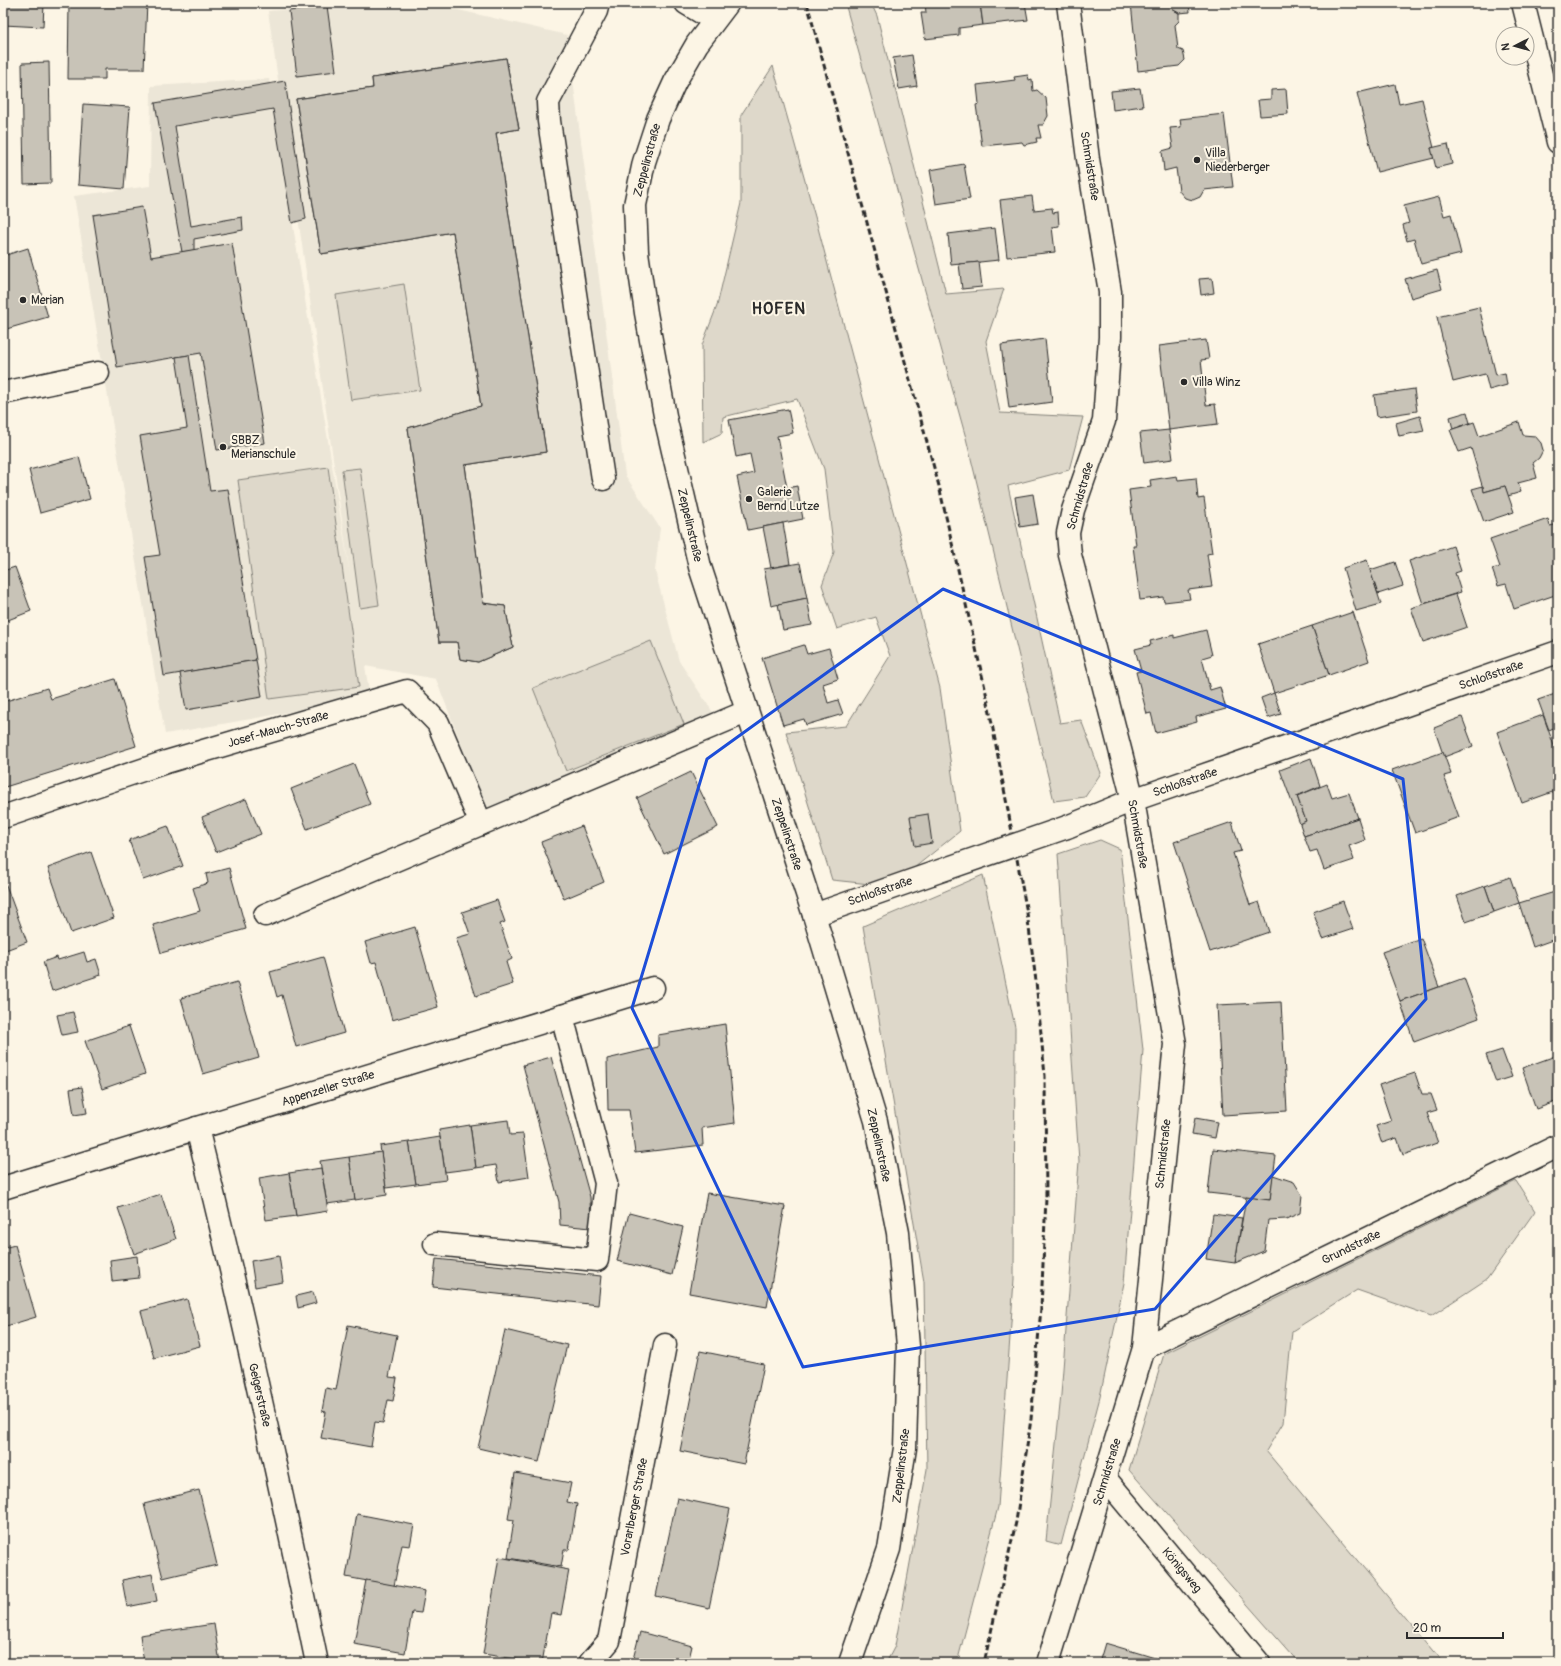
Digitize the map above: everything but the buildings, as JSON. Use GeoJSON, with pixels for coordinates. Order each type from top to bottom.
{"type":"FeatureCollection","features":[{"type":"Feature","properties":{"kind":"street"},"geometry":{"type":"LineString","coordinates":[[686,3],[714,20]]}},
{"type":"Feature","properties":{"kind":"street","name":"Zeppelinstraße"},"geometry":{"type":"LineString","coordinates":[[728,3],[697,44],[675,82],[658,119],[644,162],[635,205],[637,252],[646,313],[666,421],[700,567],[746,712],[814,915],[876,1121],[898,1233],[908,1346],[905,1448],[889,1549],[850,1663]]}},
{"type":"Feature","properties":{"kind":"street","name":"Schmidstraße"},"geometry":{"type":"LineString","coordinates":[[1048,1663],[1144,1348],[1174,1044],[1133,800],[1070,555],[1068,533],[1073,510],[1104,421],[1110,330],[1110,292],[1088,159],[1068,3]]}},
{"type":"Feature","properties":{"kind":"street"},"geometry":{"type":"LineString","coordinates":[[1523,3],[1558,142]]}},
{"type":"Feature","properties":{"kind":"street"},"geometry":{"type":"LineString","coordinates":[[597,7],[548,102],[549,121],[603,479]]}},
{"type":"Feature","properties":{"kind":"street"},"geometry":{"type":"LineString","coordinates":[[3,393],[98,373]]}},
{"type":"Feature","properties":{"kind":"street","name":"Schloßstraße"},"geometry":{"type":"LineString","coordinates":[[814,915],[1067,827],[1133,800],[1558,652]]}},
{"type":"Feature","properties":{"kind":"street","name":"Josef-Mauch-Straße"},"geometry":{"type":"LineString","coordinates":[[3,817],[166,762],[407,692],[438,723],[481,824]]}},
{"type":"Feature","properties":{"kind":"street"},"geometry":{"type":"LineString","coordinates":[[265,915],[746,712]]}},
{"type":"Feature","properties":{"kind":"street","name":"Appenzeller Straße"},"geometry":{"type":"LineString","coordinates":[[3,1188],[653,988]]}},
{"type":"Feature","properties":{"kind":"street"},"geometry":{"type":"LineString","coordinates":[[435,1244],[597,1260],[606,1183],[562,1016]]}},
{"type":"Feature","properties":{"kind":"street","name":"Geigerstraße"},"geometry":{"type":"LineString","coordinates":[[197,1128],[229,1258],[317,1663]]}},
{"type":"Feature","properties":{"kind":"street","name":"Grundstraße"},"geometry":{"type":"LineString","coordinates":[[1144,1348],[1558,1146]]}},
{"type":"Feature","properties":{"kind":"street","name":"Vorarlberger Straße"},"geometry":{"type":"LineString","coordinates":[[590,1663],[609,1641],[665,1345]]}},
{"type":"Feature","properties":{"kind":"street","name":"Königsweg"},"geometry":{"type":"LineString","coordinates":[[1105,1478],[1259,1663]]}},
{"type":"Feature","properties":{"kind":"highlighted area"},"geometry":{"type":"Polygon","coordinates":[[[943,589],[1403,779],[1426,999],[1155,1309],[803,1367],[632,1008],[707,759],[943,589]]]}},
{"type":"Feature","properties":{"kind":"shaded area"},"geometry":{"type":"Polygon","coordinates":[[[372,3],[428,3],[567,35],[625,475],[660,528],[655,571],[679,661],[714,714],[486,808],[436,679],[365,666],[370,698],[165,734],[74,196],[150,186],[151,86],[269,79],[350,575],[268,11],[372,3]]]}},
{"type":"Feature","properties":{"kind":"shaded area"},"geometry":{"type":"Polygon","coordinates":[[[845,3],[871,3],[877,16],[946,294],[1004,289],[986,341],[1000,413],[1083,417],[1069,470],[1008,486],[1060,723],[1081,720],[1101,773],[1085,797],[1054,801],[966,438],[845,3]]]}},
{"type":"Feature","properties":{"kind":"shaded area"},"geometry":{"type":"Polygon","coordinates":[[[773,66],[817,224],[940,688],[960,831],[914,868],[870,884],[832,880],[786,732],[846,726],[890,656],[876,617],[837,629],[822,585],[834,552],[824,469],[797,399],[723,417],[722,433],[703,442],[702,345],[717,306],[741,203],[741,115],[773,66]]]}},
{"type":"Feature","properties":{"kind":"shaded area"},"geometry":{"type":"Polygon","coordinates":[[[404,284],[420,390],[351,400],[336,295],[404,284]]]}},
{"type":"Feature","properties":{"kind":"shaded area"},"geometry":{"type":"Polygon","coordinates":[[[328,467],[359,687],[269,699],[238,480],[328,467]]]}},
{"type":"Feature","properties":{"kind":"shaded area"},"geometry":{"type":"Polygon","coordinates":[[[360,468],[379,605],[360,608],[342,470],[360,468]]]}},
{"type":"Feature","properties":{"kind":"shaded area"},"geometry":{"type":"Polygon","coordinates":[[[651,641],[684,724],[566,771],[533,688],[651,641]]]}},
{"type":"Feature","properties":{"kind":"shaded area"},"geometry":{"type":"Polygon","coordinates":[[[1100,840],[1120,849],[1143,1050],[1124,1283],[1100,1397],[1061,1545],[1046,1541],[1061,1395],[1079,1161],[1058,854],[1100,840]]]}},
{"type":"Feature","properties":{"kind":"shaded area"},"geometry":{"type":"Polygon","coordinates":[[[983,875],[1015,1027],[1014,1280],[998,1507],[957,1663],[886,1663],[895,1646],[927,1469],[924,1282],[863,926],[983,875]]]}},
{"type":"Feature","properties":{"kind":"shaded area"},"geometry":{"type":"Polygon","coordinates":[[[1516,1181],[1535,1211],[1487,1279],[1431,1316],[1357,1290],[1292,1331],[1283,1423],[1266,1451],[1443,1663],[1299,1663],[1129,1470],[1164,1354],[1516,1181]]]}},
{"type":"Feature","properties":{"kind":"railway"},"geometry":{"type":"LineString","coordinates":[[807,3],[939,486],[987,697],[1027,913],[1036,981],[1045,1076],[1046,1198],[1041,1308],[1031,1419],[1016,1522],[984,1663]]}},
{"type":"Feature","properties":{"kind":"place","name":"Villa Niederberger"},"geometry":{"type":"Point","coordinates":[1197,160]}},
{"type":"Feature","properties":{"kind":"place","name":"Merian"},"geometry":{"type":"Point","coordinates":[23,300]}},
{"type":"Feature","properties":{"kind":"place","name":"Villa Winz"},"geometry":{"type":"Point","coordinates":[1184,382]}},
{"type":"Feature","properties":{"kind":"place","name":"SBBZ Merianschule"},"geometry":{"type":"Point","coordinates":[223,447]}},
{"type":"Feature","properties":{"kind":"place","name":"Galerie Bernd Lutze"},"geometry":{"type":"Point","coordinates":[749,499]}},
{"type":"Feature","properties":{"kind":"district","name":"HOFEN"},"geometry":{"type":"Point","coordinates":[779,308]}}]}
